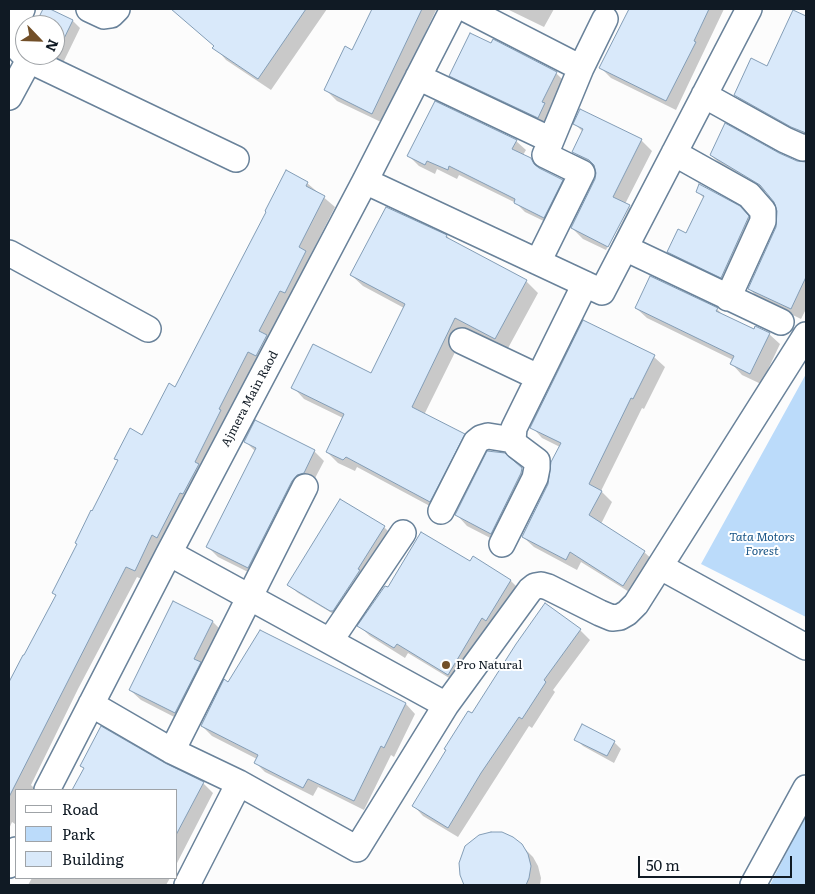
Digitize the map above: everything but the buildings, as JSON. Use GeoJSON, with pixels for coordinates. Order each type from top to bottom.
{"type":"FeatureCollection","features":[{"type":"Feature","properties":{"kind":"street"},"geometry":{"type":"LineString","coordinates":[[89,9],[104,16],[111,15],[117,9]]}},
{"type":"Feature","properties":{"kind":"street","name":"Ajmera Main Raod"},"geometry":{"type":"LineString","coordinates":[[48,789],[453,9]]}},
{"type":"Feature","properties":{"kind":"street"},"geometry":{"type":"LineString","coordinates":[[466,9],[581,68]]}},
{"type":"Feature","properties":{"kind":"street"},"geometry":{"type":"LineString","coordinates":[[365,181],[602,292],[749,9]]}},
{"type":"Feature","properties":{"kind":"street"},"geometry":{"type":"LineString","coordinates":[[538,262],[582,173],[545,155],[581,68],[604,19]]}},
{"type":"Feature","properties":{"kind":"street"},"geometry":{"type":"LineString","coordinates":[[15,25],[13,29],[13,43],[15,45]]}},
{"type":"Feature","properties":{"kind":"street"},"geometry":{"type":"LineString","coordinates":[[9,97],[26,65]]}},
{"type":"Feature","properties":{"kind":"street"},"geometry":{"type":"LineString","coordinates":[[39,65],[236,159]]}},
{"type":"Feature","properties":{"kind":"street"},"geometry":{"type":"LineString","coordinates":[[418,77],[551,140]]}},
{"type":"Feature","properties":{"kind":"street"},"geometry":{"type":"LineString","coordinates":[[704,95],[785,140],[803,148],[806,147]]}},
{"type":"Feature","properties":{"kind":"street"},"geometry":{"type":"LineString","coordinates":[[674,153],[749,195],[763,212],[763,221],[728,298]]}},
{"type":"Feature","properties":{"kind":"street"},"geometry":{"type":"LineString","coordinates":[[625,248],[780,322]]}},
{"type":"Feature","properties":{"kind":"street"},"geometry":{"type":"LineString","coordinates":[[9,253],[148,329]]}},
{"type":"Feature","properties":{"kind":"street"},"geometry":{"type":"LineString","coordinates":[[502,544],[535,478],[537,468],[537,461],[517,446],[513,440],[514,428],[585,284]]}},
{"type":"Feature","properties":{"kind":"street"},"geometry":{"type":"LineString","coordinates":[[91,704],[172,751],[239,783],[358,849],[446,705],[524,598],[535,586],[548,587],[600,614],[612,618],[620,617],[627,613],[636,604],[806,335]]}},
{"type":"Feature","properties":{"kind":"street"},"geometry":{"type":"LineString","coordinates":[[462,340],[538,377]]}},
{"type":"Feature","properties":{"kind":"street"},"geometry":{"type":"LineString","coordinates":[[441,511],[476,442],[488,436],[513,440]]}},
{"type":"Feature","properties":{"kind":"street"},"geometry":{"type":"LineString","coordinates":[[172,751],[305,487]]}},
{"type":"Feature","properties":{"kind":"street"},"geometry":{"type":"LineString","coordinates":[[330,641],[403,533]]}},
{"type":"Feature","properties":{"kind":"street"},"geometry":{"type":"LineString","coordinates":[[169,553],[446,705]]}},
{"type":"Feature","properties":{"kind":"street"},"geometry":{"type":"LineString","coordinates":[[660,567],[806,647]]}},
{"type":"Feature","properties":{"kind":"street"},"geometry":{"type":"LineString","coordinates":[[187,885],[239,783]]}},
{"type":"Feature","properties":{"kind":"street"},"geometry":{"type":"LineString","coordinates":[[753,885],[806,788]]}},
{"type":"Feature","properties":{"kind":"street"},"geometry":{"type":"LineString","coordinates":[[9,865],[15,852]]}},
{"type":"Feature","properties":{"kind":"green space","name":"Tata Motors Forest"},"geometry":{"type":"Polygon","coordinates":[[[806,374],[806,617],[701,564],[806,374]]]}},
{"type":"Feature","properties":{"kind":"green space"},"geometry":{"type":"Polygon","coordinates":[[[806,814],[806,885],[770,885],[806,814]]]}},
{"type":"Feature","properties":{"kind":"place","name":"Pro Natural"},"geometry":{"type":"Point","coordinates":[446,665]}}]}
